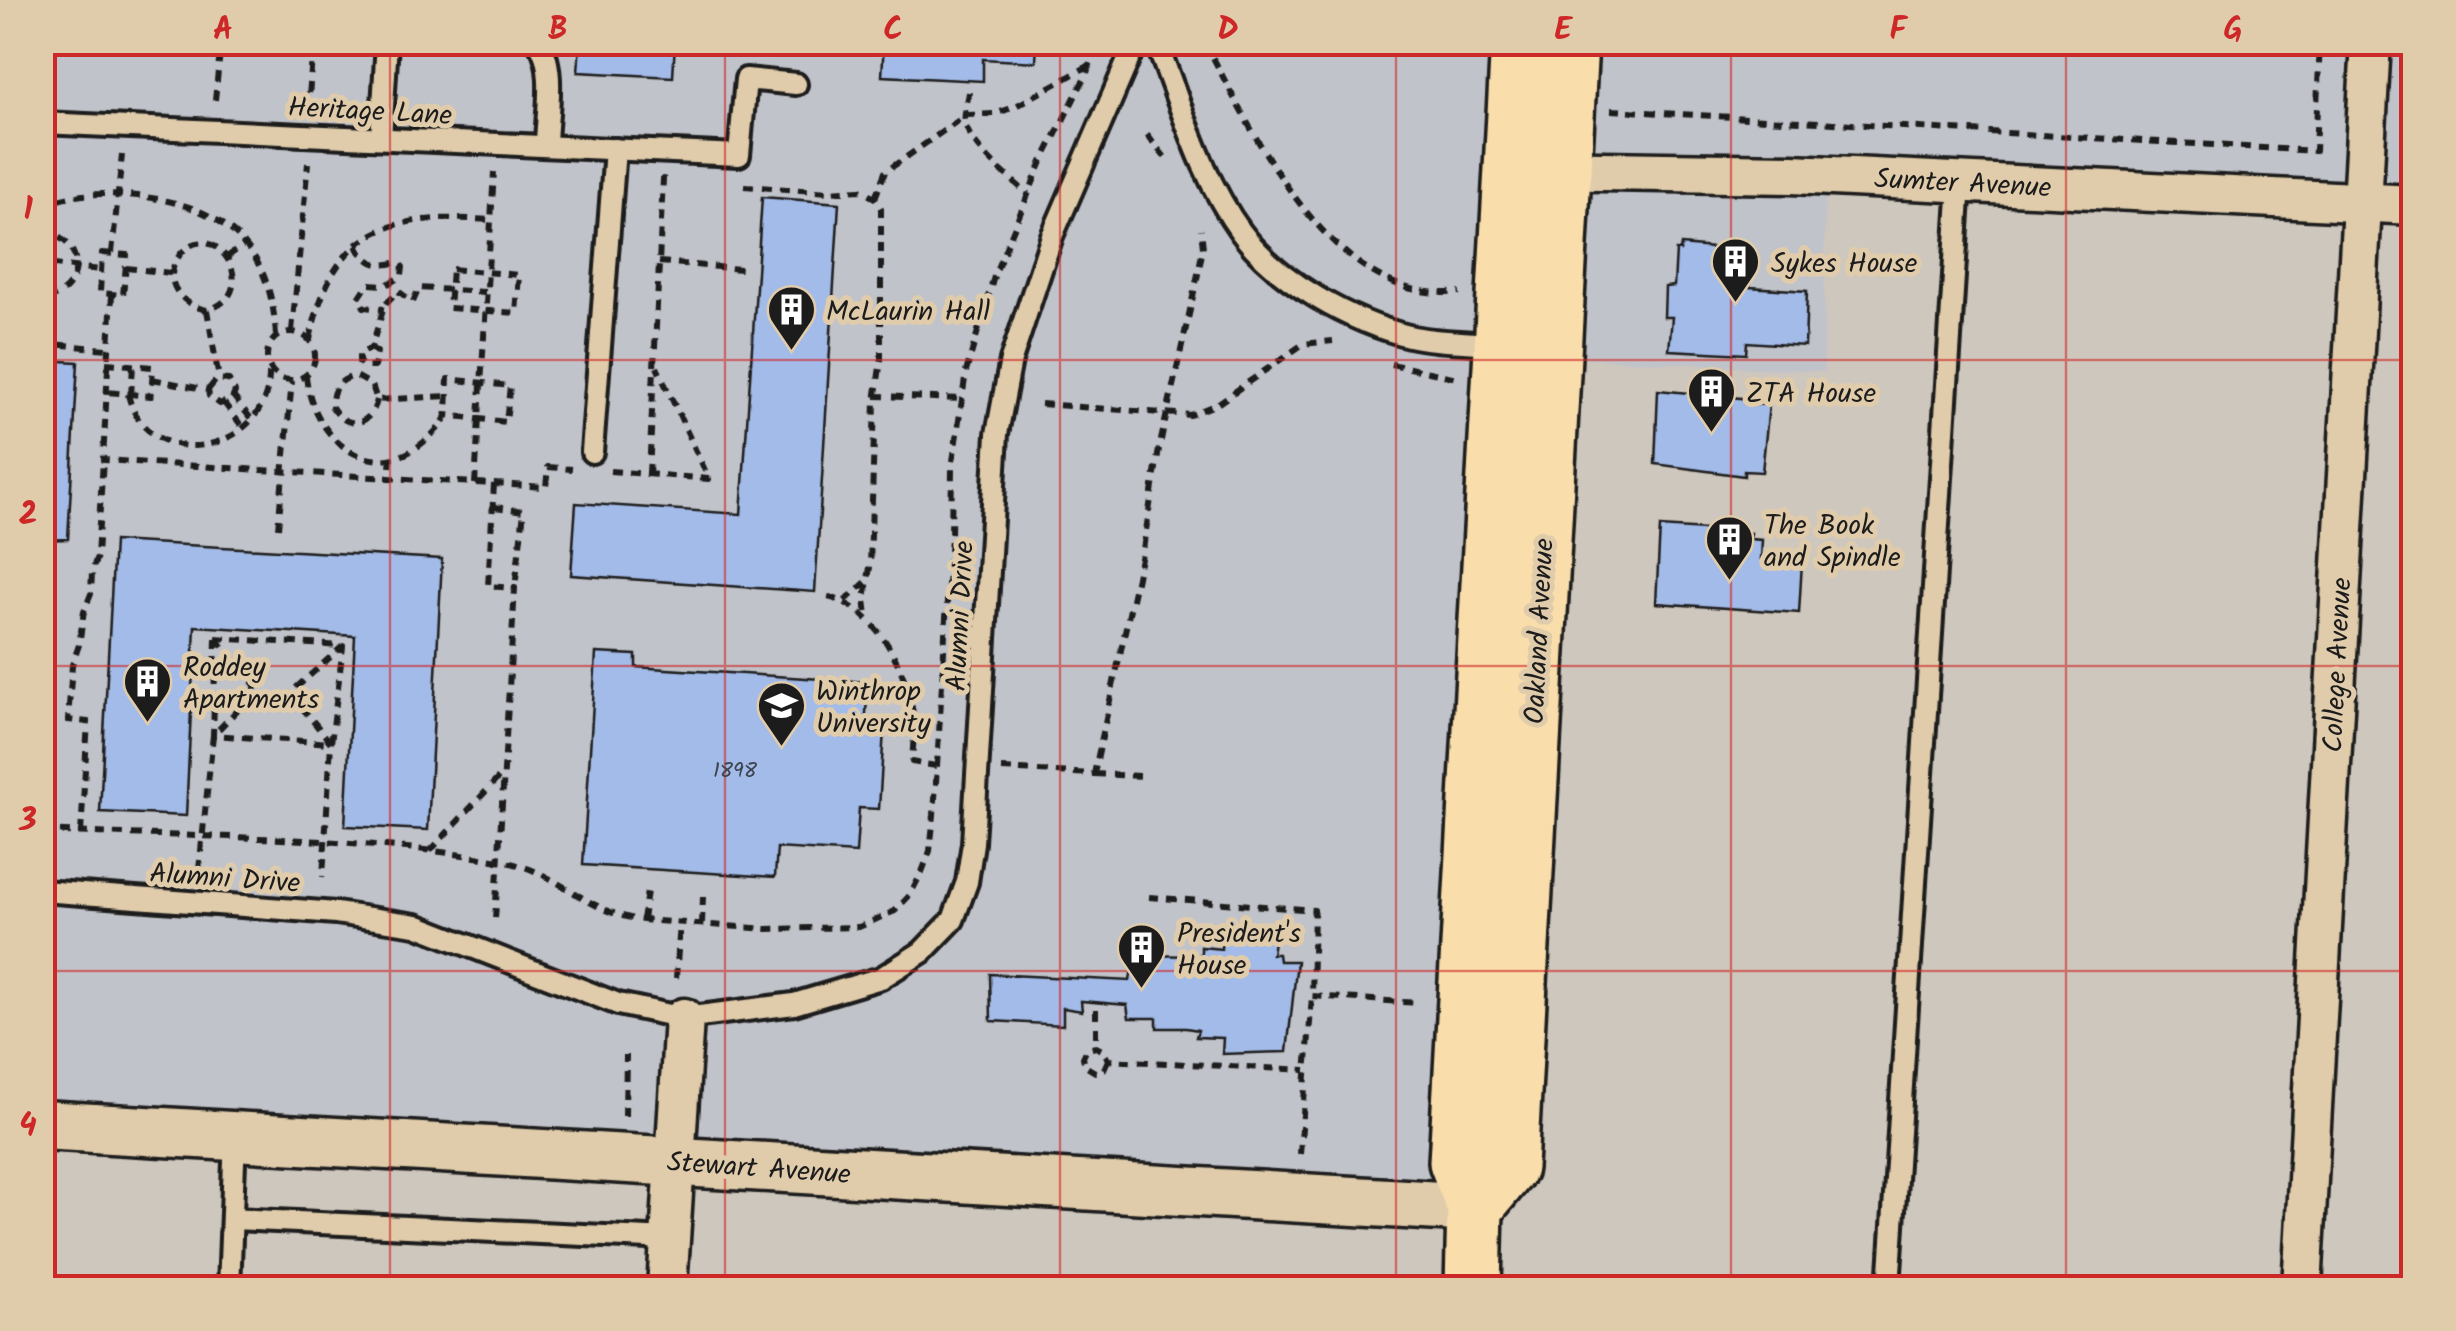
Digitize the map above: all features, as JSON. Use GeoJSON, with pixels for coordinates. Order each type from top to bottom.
{"type":"FeatureCollection","features":[{"type":"Feature","properties":{"kind":"main road","name":"Oakland Avenue"},"geometry":{"type":"LineString","coordinates":[[1519,42],[1538,170]]}},
{"type":"Feature","properties":{"kind":"main road","name":"Oakland Avenue"},"geometry":{"type":"LineString","coordinates":[[1473,1288],[1475,1208],[1457,1162],[1466,1006],[1527,347],[1538,170],[1570,42]]}},
{"type":"Feature","properties":{"kind":"main road","name":"Oakland Avenue"},"geometry":{"type":"LineString","coordinates":[[1475,1208],[1509,1166],[1527,347]]}},
{"type":"Feature","properties":{"kind":"street","name":"College Avenue"},"geometry":{"type":"LineString","coordinates":[[2302,1288],[2371,42]]}},
{"type":"Feature","properties":{"kind":"street","name":"Sumter Avenue"},"geometry":{"type":"LineString","coordinates":[[1538,170],[1792,174],[2414,205]]}},
{"type":"Feature","properties":{"kind":"street"},"geometry":{"type":"LineString","coordinates":[[667,1288],[684,1018]]}},
{"type":"Feature","properties":{"kind":"street","name":"Stewart Avenue"},"geometry":{"type":"LineString","coordinates":[[42,1125],[1475,1208]]}},
{"type":"Feature","properties":{"kind":"lane"},"geometry":{"type":"LineString","coordinates":[[381,138],[386,42]]}},
{"type":"Feature","properties":{"kind":"lane"},"geometry":{"type":"LineString","coordinates":[[538,42],[548,73],[546,146]]}},
{"type":"Feature","properties":{"kind":"lane","name":"Alumni Drive"},"geometry":{"type":"LineString","coordinates":[[42,891],[336,913],[416,925],[618,1004],[684,1018],[794,1004],[881,978],[922,952],[954,920],[967,882],[978,766],[997,434],[1011,360],[1052,236],[1136,42]]}},
{"type":"Feature","properties":{"kind":"lane"},"geometry":{"type":"LineString","coordinates":[[1156,42],[1212,182],[1242,234],[1281,273],[1337,309],[1410,336],[1527,347]]}},
{"type":"Feature","properties":{"kind":"lane","name":"Heritage Lane"},"geometry":{"type":"LineString","coordinates":[[42,122],[738,155],[746,78],[796,84]]}},
{"type":"Feature","properties":{"kind":"lane"},"geometry":{"type":"LineString","coordinates":[[590,464],[616,149]]}},
{"type":"Feature","properties":{"kind":"lane"},"geometry":{"type":"LineString","coordinates":[[1889,1288],[1960,182]]}},
{"type":"Feature","properties":{"kind":"lane"},"geometry":{"type":"LineString","coordinates":[[229,1288],[235,1136]]}},
{"type":"Feature","properties":{"kind":"lane"},"geometry":{"type":"LineString","coordinates":[[232,1219],[670,1240]]}},
{"type":"Feature","properties":{"kind":"path"},"geometry":{"type":"LineString","coordinates":[[216,100],[221,42]]}},
{"type":"Feature","properties":{"kind":"path"},"geometry":{"type":"LineString","coordinates":[[310,105],[313,42]]}},
{"type":"Feature","properties":{"kind":"path"},"geometry":{"type":"LineString","coordinates":[[1205,42],[1267,158],[1292,195],[1328,236],[1372,270],[1404,288],[1438,295],[1473,290]]}},
{"type":"Feature","properties":{"kind":"path"},"geometry":{"type":"LineString","coordinates":[[1605,110],[2315,151],[2320,42]]}},
{"type":"Feature","properties":{"kind":"path"},"geometry":{"type":"LineString","coordinates":[[875,198],[885,172],[966,115],[996,114],[1014,107],[1090,65]]}},
{"type":"Feature","properties":{"kind":"path"},"geometry":{"type":"LineString","coordinates":[[969,92],[965,123],[973,138],[1003,173],[1028,194]]}},
{"type":"Feature","properties":{"kind":"path"},"geometry":{"type":"LineString","coordinates":[[112,254],[122,149]]}},
{"type":"Feature","properties":{"kind":"path"},"geometry":{"type":"LineString","coordinates":[[292,331],[308,161],[326,162]]}},
{"type":"Feature","properties":{"kind":"path"},"geometry":{"type":"LineString","coordinates":[[475,170],[511,173]]}},
{"type":"Feature","properties":{"kind":"path"},"geometry":{"type":"LineString","coordinates":[[475,484],[494,172]]}},
{"type":"Feature","properties":{"kind":"path"},"geometry":{"type":"LineString","coordinates":[[649,474],[663,179],[683,181]]}},
{"type":"Feature","properties":{"kind":"path"},"geometry":{"type":"LineString","coordinates":[[742,186],[830,192],[860,190],[875,198],[881,208],[883,293],[867,616]]}},
{"type":"Feature","properties":{"kind":"path"},"geometry":{"type":"LineString","coordinates":[[42,207],[72,196],[118,195],[189,204],[213,217],[245,244],[262,270],[271,294],[276,338]]}},
{"type":"Feature","properties":{"kind":"path"},"geometry":{"type":"LineString","coordinates":[[446,415],[506,422],[510,386],[448,379],[446,415],[440,428],[418,447],[392,457],[360,456],[338,444],[313,410],[306,376],[315,358],[310,340],[319,297],[333,269],[356,246],[398,224],[422,218],[490,220]]}},
{"type":"Feature","properties":{"kind":"path"},"geometry":{"type":"LineString","coordinates":[[1094,774],[1204,248],[1201,229]]}},
{"type":"Feature","properties":{"kind":"path"},"geometry":{"type":"LineString","coordinates":[[42,233],[54,235],[70,247],[76,266],[66,290],[57,297],[42,297],[45,264],[76,266],[101,270]]}},
{"type":"Feature","properties":{"kind":"path"},"geometry":{"type":"LineString","coordinates":[[211,244],[227,257],[234,284],[219,306],[208,310],[196,308],[174,289],[171,274],[188,246],[211,244]]}},
{"type":"Feature","properties":{"kind":"path"},"geometry":{"type":"LineString","coordinates":[[227,257],[245,244]]}},
{"type":"Feature","properties":{"kind":"path"},"geometry":{"type":"LineString","coordinates":[[356,246],[371,263],[386,266],[398,262],[403,268],[402,276],[393,284],[368,284],[360,293],[364,307],[384,309]]}},
{"type":"Feature","properties":{"kind":"path"},"geometry":{"type":"LineString","coordinates":[[102,253],[126,255],[126,268],[123,295],[100,293],[102,253]]}},
{"type":"Feature","properties":{"kind":"path"},"geometry":{"type":"LineString","coordinates":[[660,262],[741,270]]}},
{"type":"Feature","properties":{"kind":"path"},"geometry":{"type":"LineString","coordinates":[[126,268],[171,274]]}},
{"type":"Feature","properties":{"kind":"path"},"geometry":{"type":"LineString","coordinates":[[452,269],[486,272],[519,276],[516,313],[449,308],[452,269]]}},
{"type":"Feature","properties":{"kind":"path"},"geometry":{"type":"LineString","coordinates":[[371,348],[378,352],[378,360],[374,367],[365,367],[359,362],[359,354],[371,348],[389,297],[398,291],[413,302],[419,288],[485,292]]}},
{"type":"Feature","properties":{"kind":"path"},"geometry":{"type":"LineString","coordinates":[[81,833],[88,722],[68,720],[72,666],[80,645],[97,556],[112,294]]}},
{"type":"Feature","properties":{"kind":"path"},"geometry":{"type":"LineString","coordinates":[[208,310],[220,379]]}},
{"type":"Feature","properties":{"kind":"path"},"geometry":{"type":"LineString","coordinates":[[132,366],[130,407],[148,429],[180,446],[222,442],[252,420],[270,384],[270,346],[276,338],[292,331]]}},
{"type":"Feature","properties":{"kind":"path"},"geometry":{"type":"LineString","coordinates":[[292,331],[310,340]]}},
{"type":"Feature","properties":{"kind":"path"},"geometry":{"type":"LineString","coordinates":[[42,342],[107,350]]}},
{"type":"Feature","properties":{"kind":"path"},"geometry":{"type":"LineString","coordinates":[[1041,404],[1190,415],[1216,404],[1304,344],[1338,342]]}},
{"type":"Feature","properties":{"kind":"path"},"geometry":{"type":"LineString","coordinates":[[103,460],[546,487],[548,467],[590,464],[649,474],[709,478],[655,362]]}},
{"type":"Feature","properties":{"kind":"path"},"geometry":{"type":"LineString","coordinates":[[106,363],[152,367],[151,396],[106,392]]}},
{"type":"Feature","properties":{"kind":"path"},"geometry":{"type":"LineString","coordinates":[[269,367],[280,379],[292,381],[306,376]]}},
{"type":"Feature","properties":{"kind":"path"},"geometry":{"type":"LineString","coordinates":[[361,378],[365,367]]}},
{"type":"Feature","properties":{"kind":"path"},"geometry":{"type":"LineString","coordinates":[[347,378],[361,378],[372,385],[377,400],[372,414],[360,423],[351,424],[332,407],[334,390],[347,378]]}},
{"type":"Feature","properties":{"kind":"path"},"geometry":{"type":"LineString","coordinates":[[152,379],[208,390]]}},
{"type":"Feature","properties":{"kind":"path"},"geometry":{"type":"LineString","coordinates":[[208,390],[220,379],[229,380],[234,386],[233,396],[252,420]]}},
{"type":"Feature","properties":{"kind":"path"},"geometry":{"type":"LineString","coordinates":[[278,528],[292,381]]}},
{"type":"Feature","properties":{"kind":"path"},"geometry":{"type":"LineString","coordinates":[[208,390],[214,401],[224,403],[244,429]]}},
{"type":"Feature","properties":{"kind":"path"},"geometry":{"type":"LineString","coordinates":[[224,403],[233,396]]}},
{"type":"Feature","properties":{"kind":"path"},"geometry":{"type":"LineString","coordinates":[[377,400],[447,396]]}},
{"type":"Feature","properties":{"kind":"path"},"geometry":{"type":"LineString","coordinates":[[876,396],[962,399]]}},
{"type":"Feature","properties":{"kind":"path"},"geometry":{"type":"LineString","coordinates":[[320,422],[336,414]]}},
{"type":"Feature","properties":{"kind":"path"},"geometry":{"type":"LineString","coordinates":[[389,478],[392,457]]}},
{"type":"Feature","properties":{"kind":"path"},"geometry":{"type":"LineString","coordinates":[[494,484],[488,586],[515,588]]}},
{"type":"Feature","properties":{"kind":"path"},"geometry":{"type":"LineString","coordinates":[[493,507],[524,511],[515,588],[495,920]]}},
{"type":"Feature","properties":{"kind":"path"},"geometry":{"type":"LineString","coordinates":[[42,831],[325,842],[498,860],[542,875],[617,918],[816,930],[860,926],[895,911],[910,895],[930,851],[951,536]]}},
{"type":"Feature","properties":{"kind":"path"},"geometry":{"type":"LineString","coordinates":[[846,601],[868,579]]}},
{"type":"Feature","properties":{"kind":"path"},"geometry":{"type":"LineString","coordinates":[[828,597],[846,601],[867,616],[892,654],[913,712],[912,762],[936,766]]}},
{"type":"Feature","properties":{"kind":"path"},"geometry":{"type":"LineString","coordinates":[[216,638],[343,646]]}},
{"type":"Feature","properties":{"kind":"path"},"geometry":{"type":"LineString","coordinates":[[213,736],[253,696],[255,686],[216,638]]}},
{"type":"Feature","properties":{"kind":"path"},"geometry":{"type":"LineString","coordinates":[[199,870],[213,736],[216,638]]}},
{"type":"Feature","properties":{"kind":"path"},"geometry":{"type":"LineString","coordinates":[[331,743],[290,693],[343,646]]}},
{"type":"Feature","properties":{"kind":"path"},"geometry":{"type":"LineString","coordinates":[[323,877],[331,743],[343,646]]}},
{"type":"Feature","properties":{"kind":"path"},"geometry":{"type":"LineString","coordinates":[[213,736],[331,743]]}},
{"type":"Feature","properties":{"kind":"path"},"geometry":{"type":"LineString","coordinates":[[978,766],[1143,776]]}},
{"type":"Feature","properties":{"kind":"path"},"geometry":{"type":"LineString","coordinates":[[429,852],[504,772]]}},
{"type":"Feature","properties":{"kind":"path"},"geometry":{"type":"LineString","coordinates":[[644,920],[647,891]]}},
{"type":"Feature","properties":{"kind":"path"},"geometry":{"type":"LineString","coordinates":[[702,924],[703,897]]}},
{"type":"Feature","properties":{"kind":"path"},"geometry":{"type":"LineString","coordinates":[[1148,897],[1314,910],[1300,1154]]}},
{"type":"Feature","properties":{"kind":"path"},"geometry":{"type":"LineString","coordinates":[[676,978],[680,923]]}},
{"type":"Feature","properties":{"kind":"path"},"geometry":{"type":"LineString","coordinates":[[1312,996],[1466,1006]]}},
{"type":"Feature","properties":{"kind":"path"},"geometry":{"type":"LineString","coordinates":[[1096,1009],[1096,1047]]}},
{"type":"Feature","properties":{"kind":"path"},"geometry":{"type":"LineString","coordinates":[[1096,1047],[1108,1060],[1104,1069],[1095,1072],[1084,1066],[1083,1057],[1087,1049],[1096,1047]]}},
{"type":"Feature","properties":{"kind":"path"},"geometry":{"type":"LineString","coordinates":[[624,1116],[626,1054]]}},
{"type":"Feature","properties":{"kind":"path"},"geometry":{"type":"LineString","coordinates":[[1108,1060],[1306,1070]]}},
{"type":"Feature","properties":{"kind":"path"},"geometry":{"type":"LineString","coordinates":[[1281,1154],[1317,1156]]}},
{"type":"Feature","properties":{"kind":"shaded area","name":"Winthrop University"},"geometry":{"type":"Polygon","coordinates":[[[42,43],[2413,43],[2413,210],[1825,179],[1824,372],[1544,356],[1489,1213],[43,1126],[42,43]]]}},
{"type":"Feature","properties":{"kind":"building"},"geometry":{"type":"Polygon","coordinates":[[[580,42],[675,42],[673,77],[578,72],[580,42]]]}},
{"type":"Feature","properties":{"kind":"building"},"geometry":{"type":"Polygon","coordinates":[[[884,42],[1037,42],[1036,62],[983,59],[983,81],[882,76],[884,42]]]}},
{"type":"Feature","properties":{"kind":"building","name":"McLaurin Hall"},"geometry":{"type":"Polygon","coordinates":[[[762,197],[839,203],[815,592],[571,575],[576,503],[741,514],[762,197]]]}},
{"type":"Feature","properties":{"kind":"building","name":"Sykes House"},"geometry":{"type":"Polygon","coordinates":[[[1681,245],[1734,250],[1733,269],[1750,270],[1750,287],[1807,291],[1805,346],[1747,342],[1746,354],[1669,350],[1672,317],[1664,317],[1665,287],[1674,286],[1676,250],[1680,251],[1681,245]]]}},
{"type":"Feature","properties":{"kind":"building"},"geometry":{"type":"Polygon","coordinates":[[[42,360],[78,362],[68,539],[42,540],[42,360]]]}},
{"type":"Feature","properties":{"kind":"building","name":"ZTA House"},"geometry":{"type":"Polygon","coordinates":[[[1658,390],[1750,399],[1751,404],[1769,405],[1762,472],[1744,471],[1744,476],[1655,464],[1658,390]]]}},
{"type":"Feature","properties":{"kind":"building","name":"The Book and Spindle"},"geometry":{"type":"Polygon","coordinates":[[[1660,527],[1751,533],[1750,539],[1762,540],[1761,559],[1802,562],[1799,613],[1656,603],[1660,527]]]}},
{"type":"Feature","properties":{"kind":"building","name":"Roddey Apartments"},"geometry":{"type":"Polygon","coordinates":[[[114,541],[442,559],[428,830],[345,826],[355,636],[195,626],[186,816],[100,812],[114,541]]]}},
{"type":"Feature","properties":{"kind":"building"},"geometry":{"type":"Polygon","coordinates":[[[596,653],[636,655],[636,667],[868,682],[865,729],[884,730],[879,809],[859,808],[856,853],[777,848],[775,877],[583,865],[596,653]]]}},
{"type":"Feature","properties":{"kind":"building","name":"President's House"},"geometry":{"type":"Polygon","coordinates":[[[1222,930],[1275,934],[1272,954],[1278,954],[1279,961],[1297,961],[1287,1052],[1222,1054],[1223,1038],[1196,1037],[1198,1030],[1186,1028],[1157,1028],[1157,1018],[1129,1018],[1127,1005],[1081,1001],[1082,1011],[1063,1008],[1063,1025],[991,1021],[990,974],[1130,981],[1134,955],[1201,956],[1201,947],[1221,949],[1222,930]]]}},
{"type":"Feature","properties":{"kind":"place","name":"Sykes House"},"geometry":{"type":"Point","coordinates":[1736,304]}},
{"type":"Feature","properties":{"kind":"place","name":"McLaurin Hall"},"geometry":{"type":"Point","coordinates":[791,352]}},
{"type":"Feature","properties":{"kind":"place","name":"ZTA House"},"geometry":{"type":"Point","coordinates":[1711,434]}},
{"type":"Feature","properties":{"kind":"place","name":"The Book and Spindle"},"geometry":{"type":"Point","coordinates":[1729,582]}},
{"type":"Feature","properties":{"kind":"place","name":"Roddey Apartments"},"geometry":{"type":"Point","coordinates":[148,724]}},
{"type":"Feature","properties":{"kind":"place","name":"Winthrop University"},"geometry":{"type":"Point","coordinates":[781,748]}},
{"type":"Feature","properties":{"kind":"place","name":"President's House"},"geometry":{"type":"Point","coordinates":[1142,990]}}]}
